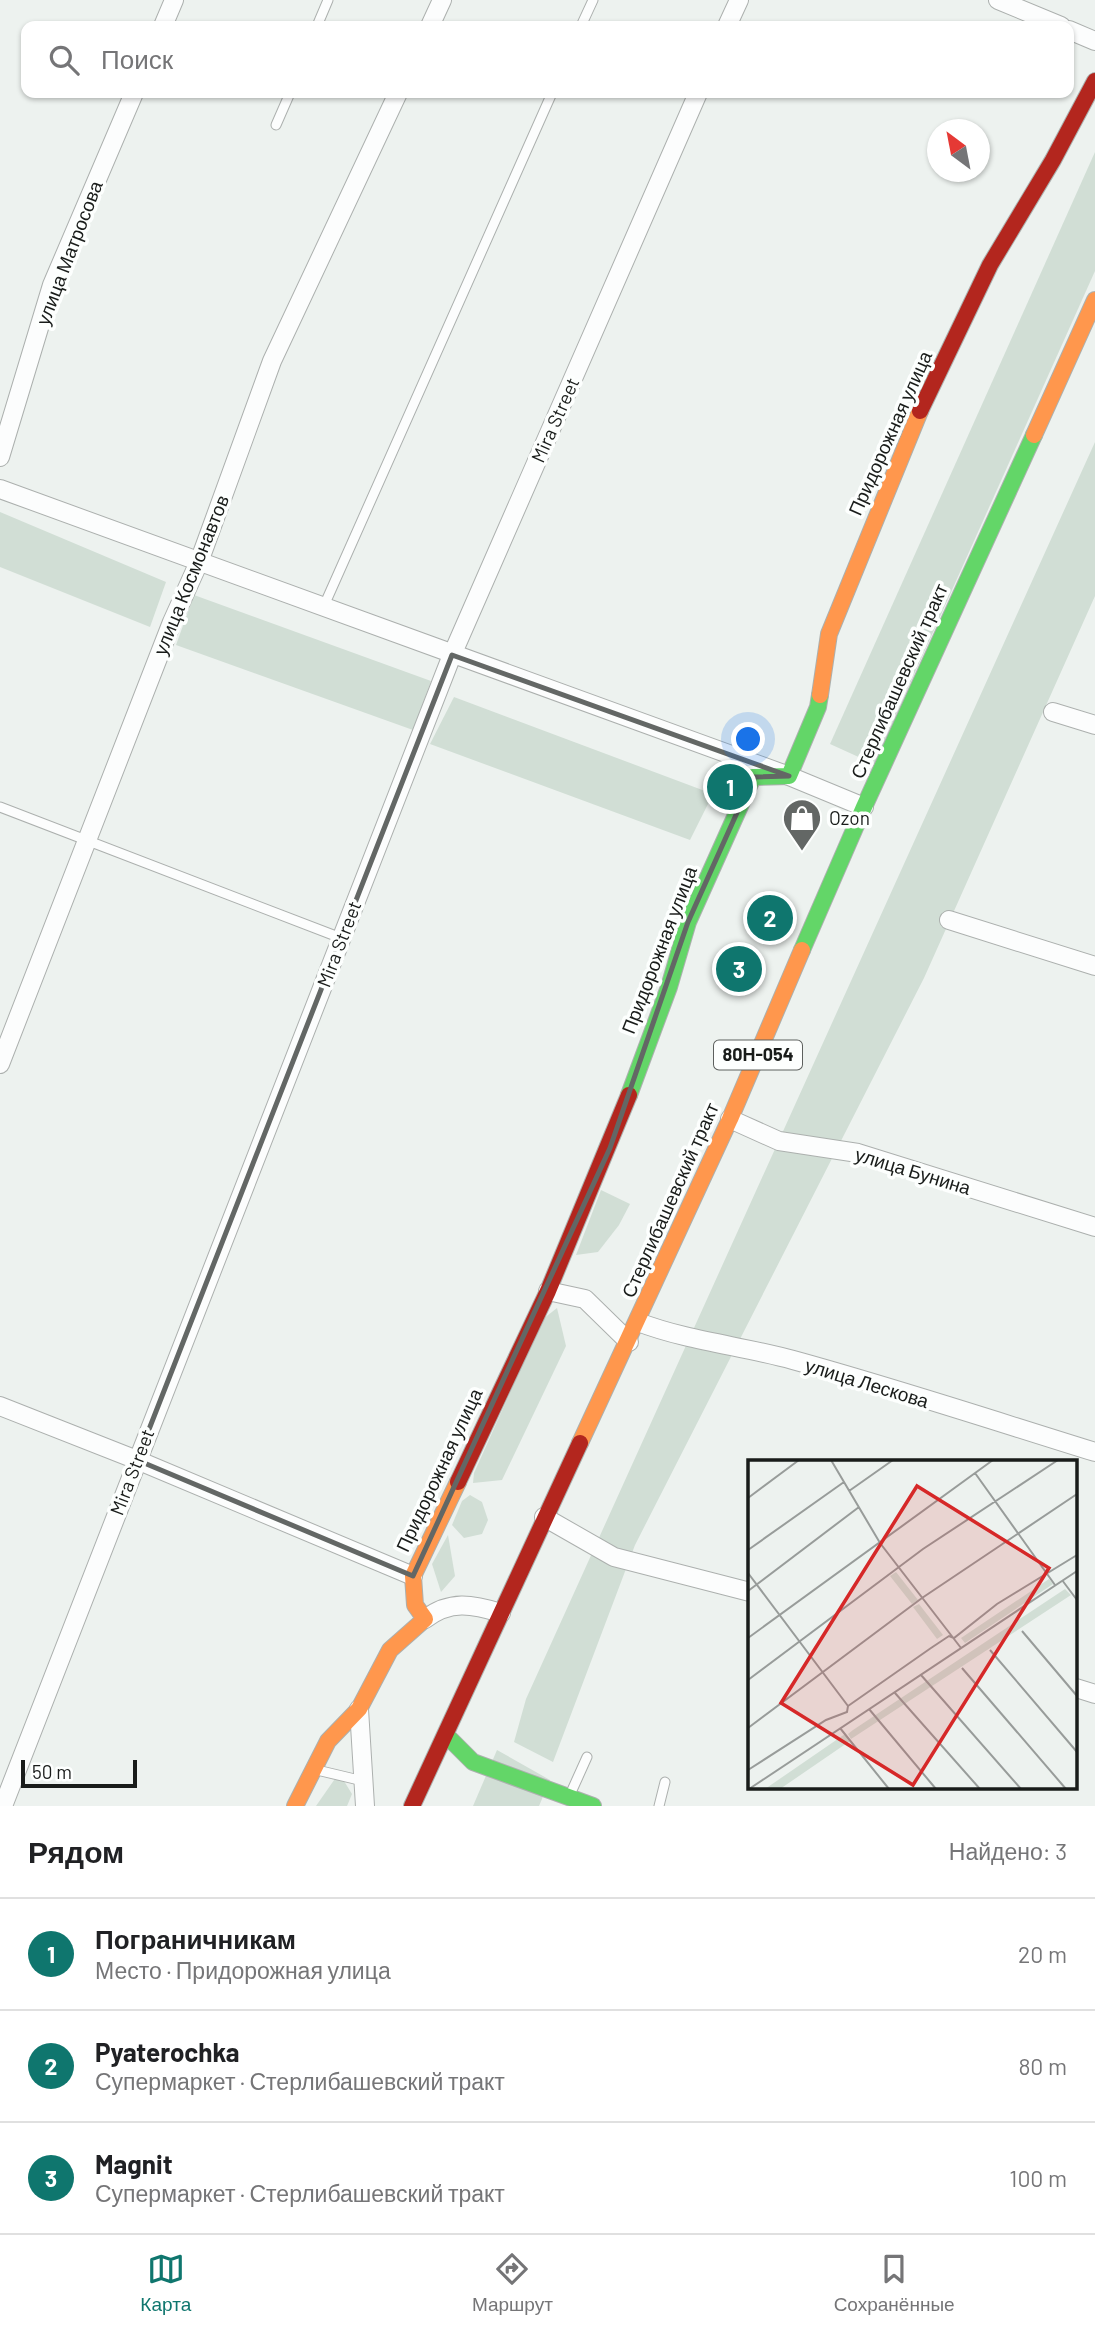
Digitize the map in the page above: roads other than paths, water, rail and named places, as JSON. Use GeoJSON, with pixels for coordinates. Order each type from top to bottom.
{"type":"FeatureCollection","features":[{"type":"Feature","properties":{"kind":"street"},"geometry":{"type":"LineString","coordinates":[[165,21],[174,0]]}},
{"type":"Feature","properties":{"kind":"street"},"geometry":{"type":"LineString","coordinates":[[432,21],[442,0]]}},
{"type":"Feature","properties":{"kind":"street"},"geometry":{"type":"LineString","coordinates":[[729,21],[739,0]]}},
{"type":"Feature","properties":{"kind":"street"},"geometry":{"type":"LineString","coordinates":[[998,0],[1049,21]]}},
{"type":"Feature","properties":{"kind":"street"},"geometry":{"type":"LineString","coordinates":[[1074,32],[1095,41]]}},
{"type":"Feature","properties":{"kind":"street","name":"Придорожная улица"},"geometry":{"type":"LineString","coordinates":[[425,1619],[415,1605],[413,1576],[548,1291],[610,1148],[669,986],[688,922],[753,777],[789,776],[818,706],[829,634],[921,409],[990,265],[1053,160],[1095,81]]}},
{"type":"Feature","properties":{"kind":"street","name":"улица Матросова"},"geometry":{"type":"LineString","coordinates":[[0,457],[52,285],[132,98]]}},
{"type":"Feature","properties":{"kind":"street","name":"улица Космонавтов"},"geometry":{"type":"LineString","coordinates":[[0,1064],[172,622],[199,562],[272,361],[396,98]]}},
{"type":"Feature","properties":{"kind":"street","name":"Mira Street"},"geometry":{"type":"LineString","coordinates":[[3,1806],[452,655],[696,98]]}},
{"type":"Feature","properties":{"kind":"street","name":"Стерлибашевский тракт"},"geometry":{"type":"LineString","coordinates":[[412,1806],[544,1517],[629,1342],[730,1119],[864,807],[1095,300]]}},
{"type":"Feature","properties":{"kind":"street"},"geometry":{"type":"LineString","coordinates":[[0,489],[789,776],[864,807]]}},
{"type":"Feature","properties":{"kind":"street"},"geometry":{"type":"LineString","coordinates":[[1053,712],[1095,725]]}},
{"type":"Feature","properties":{"kind":"street"},"geometry":{"type":"LineString","coordinates":[[949,920],[1095,965]]}},
{"type":"Feature","properties":{"kind":"street","name":"улица Бунина"},"geometry":{"type":"LineString","coordinates":[[730,1119],[779,1141],[858,1153],[1095,1227]]}},
{"type":"Feature","properties":{"kind":"street"},"geometry":{"type":"LineString","coordinates":[[548,1291],[585,1300],[629,1342]]}},
{"type":"Feature","properties":{"kind":"street","name":"улица Лескова"},"geometry":{"type":"LineString","coordinates":[[638,1322],[672,1335],[742,1346],[802,1363],[1095,1452]]}},
{"type":"Feature","properties":{"kind":"street"},"geometry":{"type":"LineString","coordinates":[[0,1406],[137,1460],[413,1576]]}},
{"type":"Feature","properties":{"kind":"street"},"geometry":{"type":"LineString","coordinates":[[544,1517],[614,1557],[748,1591]]}},
{"type":"Feature","properties":{"kind":"street"},"geometry":{"type":"LineString","coordinates":[[365,1806],[359,1709],[366,1690],[390,1650],[440,1608],[471,1603],[501,1613]]}},
{"type":"Feature","properties":{"kind":"street"},"geometry":{"type":"LineString","coordinates":[[1078,1689],[1095,1694]]}},
{"type":"Feature","properties":{"kind":"street"},"geometry":{"type":"LineString","coordinates":[[295,1806],[328,1741],[359,1709]]}},
{"type":"Feature","properties":{"kind":"street"},"geometry":{"type":"LineString","coordinates":[[446,1735],[473,1762],[568,1803],[593,1806]]}},
{"type":"Feature","properties":{"kind":"lane"},"geometry":{"type":"LineString","coordinates":[[319,21],[328,0]]}},
{"type":"Feature","properties":{"kind":"lane"},"geometry":{"type":"LineString","coordinates":[[583,21],[593,0]]}},
{"type":"Feature","properties":{"kind":"lane"},"geometry":{"type":"LineString","coordinates":[[276,125],[288,98]]}},
{"type":"Feature","properties":{"kind":"lane"},"geometry":{"type":"LineString","coordinates":[[323,608],[550,98]]}},
{"type":"Feature","properties":{"kind":"lane"},"geometry":{"type":"LineString","coordinates":[[0,807],[341,938]]}},
{"type":"Feature","properties":{"kind":"lane"},"geometry":{"type":"LineString","coordinates":[[568,1803],[587,1757]]}},
{"type":"Feature","properties":{"kind":"lane"},"geometry":{"type":"LineString","coordinates":[[313,1769],[363,1781]]}},
{"type":"Feature","properties":{"kind":"lane"},"geometry":{"type":"LineString","coordinates":[[659,1806],[665,1782]]}},
{"type":"Feature","properties":{"kind":"place","name":"Пограничникам"},"geometry":{"type":"Point","coordinates":[730,787]}},
{"type":"Feature","properties":{"kind":"place","name":"Ozon"},"geometry":{"type":"Point","coordinates":[802,852]}},
{"type":"Feature","properties":{"kind":"place","name":"Pyaterochka"},"geometry":{"type":"Point","coordinates":[770,918]}},
{"type":"Feature","properties":{"kind":"place","name":"Magnit"},"geometry":{"type":"Point","coordinates":[739,969]}}]}
